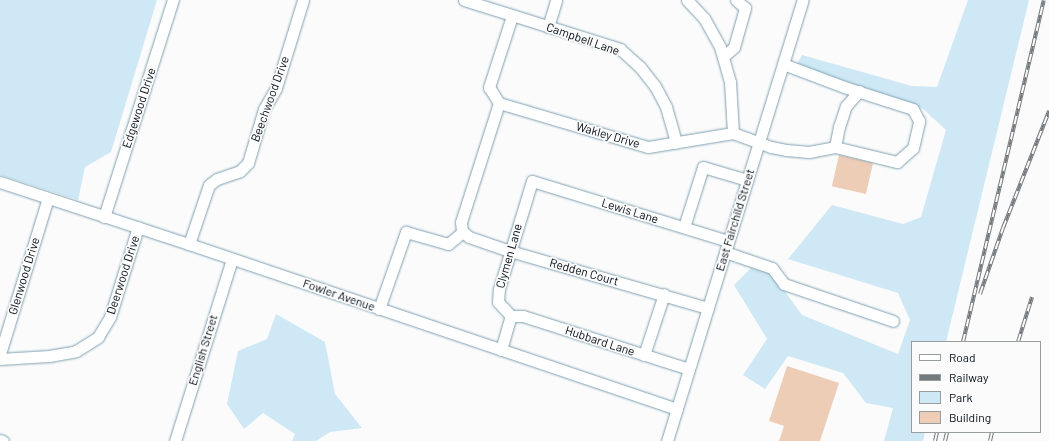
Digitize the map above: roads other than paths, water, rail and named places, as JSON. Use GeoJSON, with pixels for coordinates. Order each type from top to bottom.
{"type":"FeatureCollection","features":[{"type":"Feature","properties":{"kind":"street","name":"Edgewood Drive"},"geometry":{"type":"LineString","coordinates":[[104,216],[173,0]]}},
{"type":"Feature","properties":{"kind":"street","name":"Beechwood Drive"},"geometry":{"type":"LineString","coordinates":[[189,244],[209,185],[217,179],[240,171],[248,163],[264,109],[276,88],[303,0]]}},
{"type":"Feature","properties":{"kind":"street","name":"Campbell Lane"},"geometry":{"type":"LineString","coordinates":[[464,0],[620,49],[640,67],[655,86],[666,107],[676,143]]}},
{"type":"Feature","properties":{"kind":"street"},"geometry":{"type":"LineString","coordinates":[[548,27],[556,0]]}},
{"type":"Feature","properties":{"kind":"street"},"geometry":{"type":"LineString","coordinates":[[687,0],[704,18],[720,47],[730,82],[733,133]]}},
{"type":"Feature","properties":{"kind":"street"},"geometry":{"type":"LineString","coordinates":[[723,57],[734,47],[745,8],[736,0]]}},
{"type":"Feature","properties":{"kind":"street","name":"East Fairchild Street"},"geometry":{"type":"LineString","coordinates":[[667,441],[803,0]]}},
{"type":"Feature","properties":{"kind":"street"},"geometry":{"type":"LineString","coordinates":[[379,308],[406,232],[448,244],[462,232],[461,222],[499,103],[489,87],[512,16]]}},
{"type":"Feature","properties":{"kind":"street"},"geometry":{"type":"LineString","coordinates":[[783,64],[913,109],[919,121],[913,148],[898,162],[835,147],[839,127],[846,106],[859,91]]}},
{"type":"Feature","properties":{"kind":"street","name":"Wakley Drive"},"geometry":{"type":"LineString","coordinates":[[499,103],[648,147],[733,133],[786,150],[809,152],[835,147]]}},
{"type":"Feature","properties":{"kind":"street"},"geometry":{"type":"LineString","coordinates":[[684,227],[702,167],[747,180]]}},
{"type":"Feature","properties":{"kind":"street","name":"Lewis Lane"},"geometry":{"type":"LineString","coordinates":[[532,181],[728,241]]}},
{"type":"Feature","properties":{"kind":"street","name":"Clymen Lane"},"geometry":{"type":"LineString","coordinates":[[511,316],[498,302],[499,289],[532,181]]}},
{"type":"Feature","properties":{"kind":"street","name":"Fowler Avenue"},"geometry":{"type":"LineString","coordinates":[[0,182],[189,244],[677,409]]}},
{"type":"Feature","properties":{"kind":"street","name":"Glenwood Drive"},"geometry":{"type":"LineString","coordinates":[[0,354],[48,198]]}},
{"type":"Feature","properties":{"kind":"street","name":"Deerwood Drive"},"geometry":{"type":"LineString","coordinates":[[0,359],[49,356],[76,351],[98,337],[110,317],[138,227]]}},
{"type":"Feature","properties":{"kind":"street","name":"Redden Court"},"geometry":{"type":"LineString","coordinates":[[462,232],[469,237],[510,250],[708,308]]}},
{"type":"Feature","properties":{"kind":"street"},"geometry":{"type":"LineString","coordinates":[[725,252],[772,268],[784,284],[893,322]]}},
{"type":"Feature","properties":{"kind":"street","name":"English Street"},"geometry":{"type":"LineString","coordinates":[[175,441],[232,259]]}},
{"type":"Feature","properties":{"kind":"street"},"geometry":{"type":"LineString","coordinates":[[644,355],[664,294]]}},
{"type":"Feature","properties":{"kind":"street"},"geometry":{"type":"LineString","coordinates":[[500,350],[511,316]]}},
{"type":"Feature","properties":{"kind":"street","name":"Hubbard Lane"},"geometry":{"type":"LineString","coordinates":[[511,316],[522,316],[690,369]]}},
{"type":"Feature","properties":{"kind":"railway"},"geometry":{"type":"LineString","coordinates":[[963,341],[1044,0]]}},
{"type":"Feature","properties":{"kind":"railway"},"geometry":{"type":"LineString","coordinates":[[980,294],[1003,228],[1049,111]]}},
{"type":"Feature","properties":{"kind":"railway"},"geometry":{"type":"LineString","coordinates":[[1018,341],[1032,297]]}},
{"type":"Feature","properties":{"kind":"railway"},"geometry":{"type":"LineString","coordinates":[[935,441],[937,433]]}},
{"type":"Feature","properties":{"kind":"railway"},"geometry":{"type":"LineString","coordinates":[[945,441],[947,433]]}},
{"type":"Feature","properties":{"kind":"railway"},"geometry":{"type":"LineString","coordinates":[[990,441],[992,433]]}}]}
